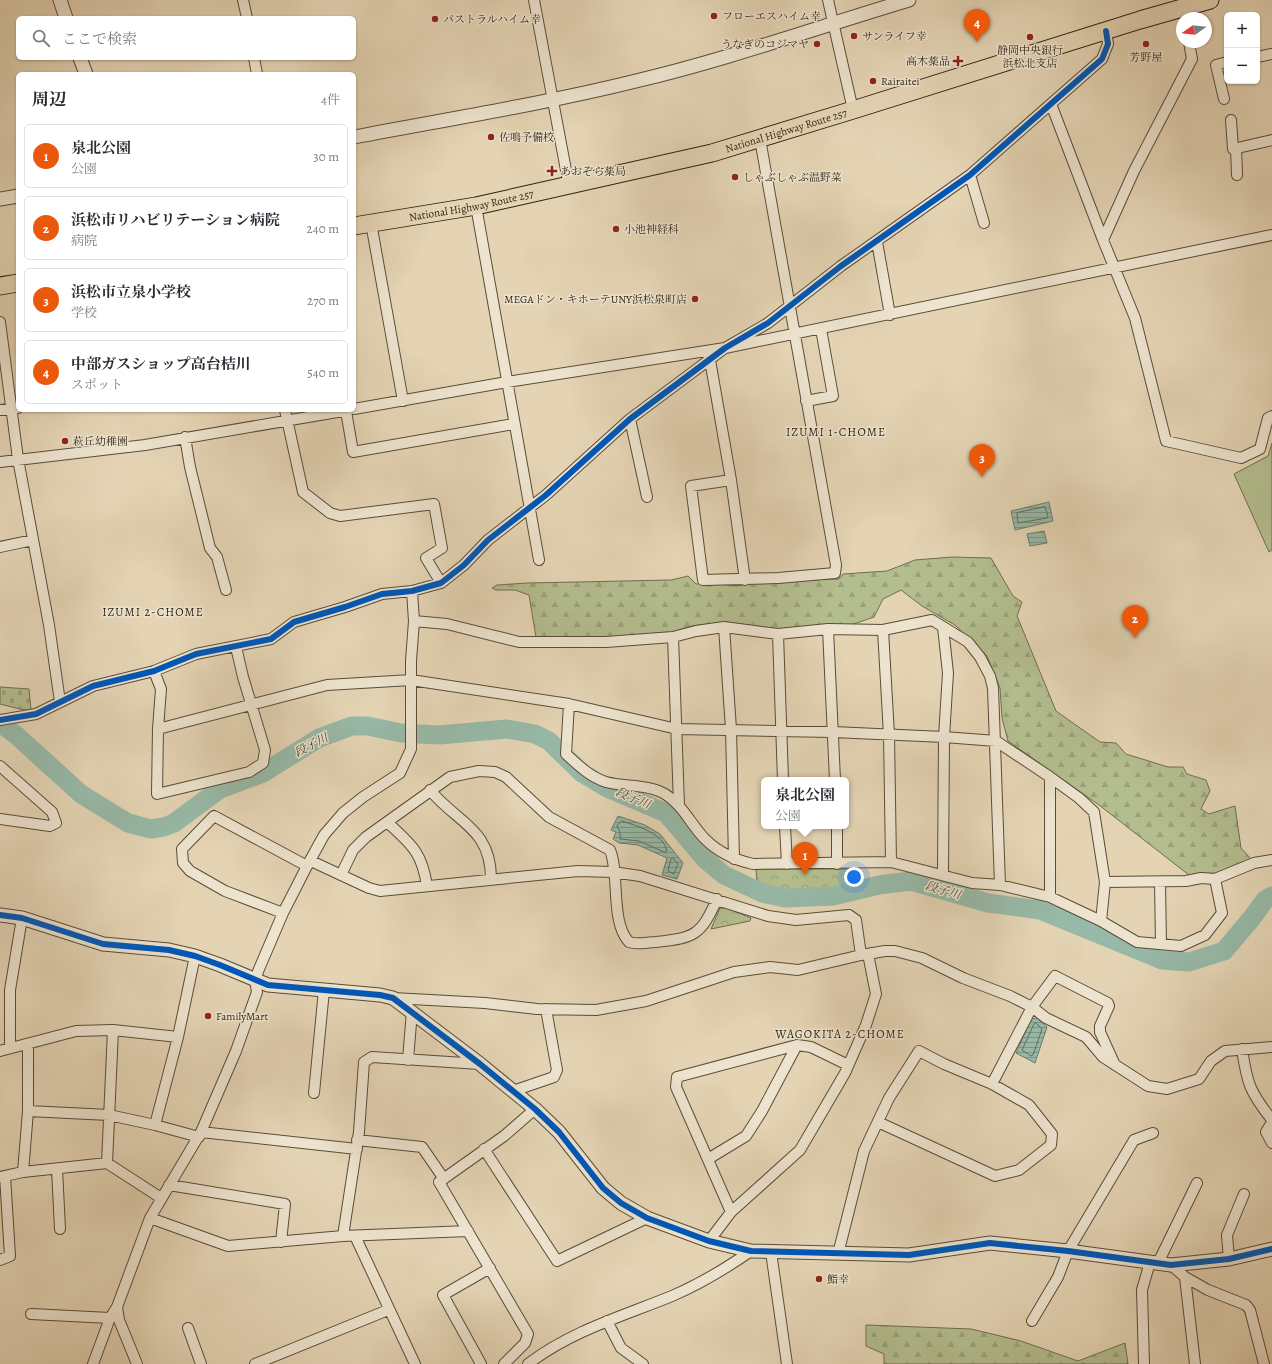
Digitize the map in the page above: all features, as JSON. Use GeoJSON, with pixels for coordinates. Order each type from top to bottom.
{"type":"FeatureCollection","features":[{"type":"Feature","properties":{"kind":"highway","name":"National Highway Route 257"},"geometry":{"type":"LineString","coordinates":[[1183,12],[1210,0]]}},
{"type":"Feature","properties":{"kind":"highway","name":"National Highway Route 257"},"geometry":{"type":"LineString","coordinates":[[356,226],[476,206],[712,153],[1106,31],[1176,14]]}},
{"type":"Feature","properties":{"kind":"highway"},"geometry":{"type":"LineString","coordinates":[[0,286],[16,283]]}},
{"type":"Feature","properties":{"kind":"street"},"geometry":{"type":"LineString","coordinates":[[60,0],[65,16]]}},
{"type":"Feature","properties":{"kind":"street"},"geometry":{"type":"LineString","coordinates":[[243,0],[247,16]]}},
{"type":"Feature","properties":{"kind":"street"},"geometry":{"type":"LineString","coordinates":[[534,0],[569,186]]}},
{"type":"Feature","properties":{"kind":"street"},"geometry":{"type":"LineString","coordinates":[[828,0],[853,110]]}},
{"type":"Feature","properties":{"kind":"street"},"geometry":{"type":"LineString","coordinates":[[356,137],[472,116],[635,82],[721,59],[909,0]]}},
{"type":"Feature","properties":{"kind":"street"},"geometry":{"type":"LineString","coordinates":[[0,720],[36,714],[92,686],[154,671],[196,654],[271,639],[294,622],[382,594],[412,591],[441,583],[464,565],[488,540],[546,495],[630,419],[725,348],[768,323],[789,305],[970,175],[1102,59],[1108,44],[1106,31]]}},
{"type":"Feature","properties":{"kind":"street"},"geometry":{"type":"LineString","coordinates":[[1103,240],[1134,171],[1192,59],[1190,48]]}},
{"type":"Feature","properties":{"kind":"street"},"geometry":{"type":"LineString","coordinates":[[1260,56],[1272,54]]}},
{"type":"Feature","properties":{"kind":"street"},"geometry":{"type":"LineString","coordinates":[[81,60],[85,72]]}},
{"type":"Feature","properties":{"kind":"street"},"geometry":{"type":"LineString","coordinates":[[254,60],[257,72]]}},
{"type":"Feature","properties":{"kind":"street"},"geometry":{"type":"LineString","coordinates":[[1224,63],[1216,65],[1224,99]]}},
{"type":"Feature","properties":{"kind":"street"},"geometry":{"type":"LineString","coordinates":[[1051,104],[1103,240],[1135,318],[1166,441],[1241,458],[1260,449],[1268,418],[1272,416]]}},
{"type":"Feature","properties":{"kind":"street"},"geometry":{"type":"LineString","coordinates":[[1231,120],[1233,149],[1272,140]]}},
{"type":"Feature","properties":{"kind":"street"},"geometry":{"type":"LineString","coordinates":[[731,480],[691,486],[703,580],[745,580],[804,577],[835,573],[836,565],[760,139]]}},
{"type":"Feature","properties":{"kind":"street"},"geometry":{"type":"LineString","coordinates":[[1236,148],[1237,175]]}},
{"type":"Feature","properties":{"kind":"street"},"geometry":{"type":"LineString","coordinates":[[970,175],[984,224]]}},
{"type":"Feature","properties":{"kind":"street"},"geometry":{"type":"LineString","coordinates":[[0,199],[16,196]]}},
{"type":"Feature","properties":{"kind":"street"},"geometry":{"type":"LineString","coordinates":[[476,206],[493,294],[528,508],[539,560]]}},
{"type":"Feature","properties":{"kind":"street"},"geometry":{"type":"LineString","coordinates":[[371,223],[403,401]]}},
{"type":"Feature","properties":{"kind":"street"},"geometry":{"type":"LineString","coordinates":[[356,409],[507,382],[725,348],[794,335],[1272,235]]}},
{"type":"Feature","properties":{"kind":"street"},"geometry":{"type":"LineString","coordinates":[[877,242],[890,315]]}},
{"type":"Feature","properties":{"kind":"street"},"geometry":{"type":"LineString","coordinates":[[0,322],[15,408],[18,459],[49,625],[60,702]]}},
{"type":"Feature","properties":{"kind":"street"},"geometry":{"type":"LineString","coordinates":[[806,401],[833,396],[822,329]]}},
{"type":"Feature","properties":{"kind":"street"},"geometry":{"type":"LineString","coordinates":[[710,360],[731,480],[745,580]]}},
{"type":"Feature","properties":{"kind":"street"},"geometry":{"type":"LineString","coordinates":[[0,410],[15,408]]}},
{"type":"Feature","properties":{"kind":"street"},"geometry":{"type":"LineString","coordinates":[[0,462],[110,450],[185,438],[286,415],[324,412]]}},
{"type":"Feature","properties":{"kind":"street"},"geometry":{"type":"LineString","coordinates":[[350,412],[353,452],[514,424]]}},
{"type":"Feature","properties":{"kind":"street"},"geometry":{"type":"LineString","coordinates":[[286,415],[303,492],[330,513],[340,516],[434,504],[442,548],[426,558],[441,583]]}},
{"type":"Feature","properties":{"kind":"street"},"geometry":{"type":"LineString","coordinates":[[630,419],[647,497]]}},
{"type":"Feature","properties":{"kind":"street"},"geometry":{"type":"LineString","coordinates":[[185,438],[190,467],[210,548],[217,557],[226,590]]}},
{"type":"Feature","properties":{"kind":"street"},"geometry":{"type":"LineString","coordinates":[[0,547],[33,540]]}},
{"type":"Feature","properties":{"kind":"street"},"geometry":{"type":"LineString","coordinates":[[92,1364],[110,1318],[117,1307],[150,1218],[200,1134],[236,1050],[256,992],[256,980],[283,913],[324,835],[353,805],[400,773],[411,749],[414,621],[412,591]]}},
{"type":"Feature","properties":{"kind":"street"},"geometry":{"type":"LineString","coordinates":[[414,621],[447,624],[519,642],[606,642],[673,637],[696,631],[724,627],[778,634],[828,630],[883,630],[932,620],[968,642],[980,657],[990,676],[993,688],[996,741],[1000,885]]}},
{"type":"Feature","properties":{"kind":"street"},"geometry":{"type":"LineString","coordinates":[[943,626],[948,673],[944,737],[943,874]]}},
{"type":"Feature","properties":{"kind":"street"},"geometry":{"type":"LineString","coordinates":[[724,627],[731,729],[734,859]]}},
{"type":"Feature","properties":{"kind":"street"},"geometry":{"type":"LineString","coordinates":[[828,630],[835,777]]}},
{"type":"Feature","properties":{"kind":"street"},"geometry":{"type":"LineString","coordinates":[[883,630],[889,735],[891,862]]}},
{"type":"Feature","properties":{"kind":"street"},"geometry":{"type":"LineString","coordinates":[[778,634],[783,777]]}},
{"type":"Feature","properties":{"kind":"street"},"geometry":{"type":"LineString","coordinates":[[673,637],[679,805]]}},
{"type":"Feature","properties":{"kind":"street"},"geometry":{"type":"LineString","coordinates":[[154,671],[161,689],[158,729],[157,794],[249,772],[263,763],[265,750],[251,705],[236,647]]}},
{"type":"Feature","properties":{"kind":"street"},"geometry":{"type":"LineString","coordinates":[[158,729],[327,685],[412,680],[569,704],[677,729],[833,732],[996,741],[1079,798],[1094,812],[1104,882],[1101,921]]}},
{"type":"Feature","properties":{"kind":"street"},"geometry":{"type":"LineString","coordinates":[[569,704],[566,754],[583,770],[605,782],[638,786],[664,794],[679,805],[706,840],[734,859],[753,864],[837,864],[891,862],[943,874],[972,883],[1000,885],[1050,897],[1101,921],[1137,942],[1181,946],[1205,935],[1222,913],[1215,879]]}},
{"type":"Feature","properties":{"kind":"street"},"geometry":{"type":"LineString","coordinates":[[0,766],[52,812],[56,824],[50,826],[0,819]]}},
{"type":"Feature","properties":{"kind":"street"},"geometry":{"type":"LineString","coordinates":[[341,875],[354,850],[366,836],[430,790],[450,777],[461,773],[479,771],[495,772],[506,777],[549,817],[610,850],[613,857],[613,872],[621,931],[629,942],[633,943],[688,937],[698,930],[707,920],[717,899]]}},
{"type":"Feature","properties":{"kind":"street"},"geometry":{"type":"LineString","coordinates":[[1050,777],[1050,897]]}},
{"type":"Feature","properties":{"kind":"street"},"geometry":{"type":"LineString","coordinates":[[430,790],[478,834],[487,852],[491,867],[491,879]]}},
{"type":"Feature","properties":{"kind":"street"},"geometry":{"type":"LineString","coordinates":[[283,913],[226,891],[190,871],[183,863],[182,850],[214,816],[309,863],[341,875],[369,888],[380,891],[578,871],[613,872],[640,876],[768,916],[796,920],[849,916],[856,920],[876,994],[866,1025],[848,1065],[800,1150],[731,1212],[709,1241]]}},
{"type":"Feature","properties":{"kind":"street"},"geometry":{"type":"LineString","coordinates":[[387,822],[415,848],[424,870],[426,886]]}},
{"type":"Feature","properties":{"kind":"street"},"geometry":{"type":"LineString","coordinates":[[785,829],[787,864]]}},
{"type":"Feature","properties":{"kind":"street"},"geometry":{"type":"LineString","coordinates":[[836,829],[837,864]]}},
{"type":"Feature","properties":{"kind":"street"},"geometry":{"type":"LineString","coordinates":[[1104,882],[1160,882],[1215,879],[1254,863],[1272,860]]}},
{"type":"Feature","properties":{"kind":"street"},"geometry":{"type":"LineString","coordinates":[[1160,882],[1161,944]]}},
{"type":"Feature","properties":{"kind":"street"},"geometry":{"type":"LineString","coordinates":[[0,915],[22,918],[103,944],[169,950],[195,956],[268,985],[380,994],[393,998],[470,1002],[546,1009],[596,1010],[646,1001],[734,972],[770,967],[798,970],[864,954],[895,951],[922,958],[962,978],[1032,1006],[1046,1018],[1086,1037],[1103,1057],[1148,1086],[1167,1089],[1199,1079],[1211,1061],[1225,1051],[1272,1047]]}},
{"type":"Feature","properties":{"kind":"street"},"geometry":{"type":"LineString","coordinates":[[10,1047],[10,990],[22,918]]}},
{"type":"Feature","properties":{"kind":"street"},"geometry":{"type":"LineString","coordinates":[[155,1125],[178,1037],[195,956]]}},
{"type":"Feature","properties":{"kind":"street"},"geometry":{"type":"LineString","coordinates":[[992,1084],[1032,1006],[1056,976],[1108,1003],[1109,1006],[1100,1026],[1100,1032],[1115,1065]]}},
{"type":"Feature","properties":{"kind":"street"},"geometry":{"type":"LineString","coordinates":[[314,1093],[324,990]]}},
{"type":"Feature","properties":{"kind":"street"},"geometry":{"type":"LineString","coordinates":[[393,998],[480,1064],[535,1109],[559,1132],[603,1188],[621,1203],[647,1218],[709,1241],[751,1251],[909,1255],[990,1243],[1160,1263],[1229,1259],[1272,1249]]}},
{"type":"Feature","properties":{"kind":"street"},"geometry":{"type":"LineString","coordinates":[[514,1091],[554,1077],[557,1070],[546,1009]]}},
{"type":"Feature","properties":{"kind":"street"},"geometry":{"type":"LineString","coordinates":[[408,1060],[412,1011]]}},
{"type":"Feature","properties":{"kind":"street"},"geometry":{"type":"LineString","coordinates":[[0,1051],[10,1047],[28,1044],[76,1031],[113,1030],[178,1037]]}},
{"type":"Feature","properties":{"kind":"street"},"geometry":{"type":"LineString","coordinates":[[107,1163],[113,1030]]}},
{"type":"Feature","properties":{"kind":"street"},"geometry":{"type":"LineString","coordinates":[[23,1172],[28,1111],[28,1044]]}},
{"type":"Feature","properties":{"kind":"street"},"geometry":{"type":"LineString","coordinates":[[731,1212],[676,1087],[677,1077],[798,1045],[811,1047],[848,1065]]}},
{"type":"Feature","properties":{"kind":"street"},"geometry":{"type":"LineString","coordinates":[[708,1159],[746,1136],[762,1111],[798,1045]]}},
{"type":"Feature","properties":{"kind":"street"},"geometry":{"type":"LineString","coordinates":[[1242,1049],[1245,1075],[1254,1097],[1272,1121],[1266,1132],[1272,1143]]}},
{"type":"Feature","properties":{"kind":"street"},"geometry":{"type":"LineString","coordinates":[[838,1254],[864,1151],[889,1098],[918,1051],[944,1064],[992,1084],[1029,1105],[1052,1134],[1051,1145],[1019,1170],[995,1176],[878,1122]]}},
{"type":"Feature","properties":{"kind":"street"},"geometry":{"type":"LineString","coordinates":[[343,1236],[357,1145],[364,1062],[372,1057],[480,1064]]}},
{"type":"Feature","properties":{"kind":"street"},"geometry":{"type":"LineString","coordinates":[[504,1364],[525,1343],[528,1334],[439,1182],[504,1136],[535,1109]]}},
{"type":"Feature","properties":{"kind":"street"},"geometry":{"type":"LineString","coordinates":[[28,1111],[110,1115],[200,1134],[357,1145],[422,1147],[444,1178]]}},
{"type":"Feature","properties":{"kind":"street"},"geometry":{"type":"LineString","coordinates":[[1032,1321],[1058,1277],[1068,1251],[1134,1140],[1153,1133]]}},
{"type":"Feature","properties":{"kind":"street"},"geometry":{"type":"LineString","coordinates":[[484,1149],[557,1262],[647,1218]]}},
{"type":"Feature","properties":{"kind":"street"},"geometry":{"type":"LineString","coordinates":[[0,1260],[10,1256],[2,1176],[23,1172],[107,1163],[161,1198]]}},
{"type":"Feature","properties":{"kind":"street"},"geometry":{"type":"LineString","coordinates":[[57,1169],[60,1229]]}},
{"type":"Feature","properties":{"kind":"street"},"geometry":{"type":"LineString","coordinates":[[1144,1364],[1142,1290],[1160,1263],[1197,1183]]}},
{"type":"Feature","properties":{"kind":"street"},"geometry":{"type":"LineString","coordinates":[[169,1185],[285,1204],[281,1242]]}},
{"type":"Feature","properties":{"kind":"street"},"geometry":{"type":"LineString","coordinates":[[1229,1259],[1227,1236],[1244,1194]]}},
{"type":"Feature","properties":{"kind":"street"},"geometry":{"type":"LineString","coordinates":[[150,1218],[228,1246],[343,1236],[468,1231]]}},
{"type":"Feature","properties":{"kind":"street"},"geometry":{"type":"LineString","coordinates":[[355,1236],[414,1364]]}},
{"type":"Feature","properties":{"kind":"street"},"geometry":{"type":"LineString","coordinates":[[528,1364],[573,1336],[711,1278],[751,1251]]}},
{"type":"Feature","properties":{"kind":"street"},"geometry":{"type":"LineString","coordinates":[[771,1252],[787,1364]]}},
{"type":"Feature","properties":{"kind":"street"},"geometry":{"type":"LineString","coordinates":[[1160,1263],[1208,1290],[1246,1305],[1250,1310],[1264,1364]]}},
{"type":"Feature","properties":{"kind":"street"},"geometry":{"type":"LineString","coordinates":[[481,1364],[443,1295],[490,1268]]}},
{"type":"Feature","properties":{"kind":"street"},"geometry":{"type":"LineString","coordinates":[[1185,1277],[1195,1364]]}},
{"type":"Feature","properties":{"kind":"street"},"geometry":{"type":"LineString","coordinates":[[117,1307],[119,1320],[137,1364]]}},
{"type":"Feature","properties":{"kind":"street"},"geometry":{"type":"LineString","coordinates":[[255,1364],[388,1310]]}},
{"type":"Feature","properties":{"kind":"street"},"geometry":{"type":"LineString","coordinates":[[31,1314],[110,1318]]}},
{"type":"Feature","properties":{"kind":"street"},"geometry":{"type":"LineString","coordinates":[[607,1321],[621,1348],[643,1364]]}},
{"type":"Feature","properties":{"kind":"street"},"geometry":{"type":"LineString","coordinates":[[188,1328],[201,1364]]}},
{"type":"Feature","properties":{"kind":"green space"},"geometry":{"type":"Polygon","coordinates":[[[1272,443],[1272,550],[1269,552],[1234,474],[1268,456],[1272,443]]]}},
{"type":"Feature","properties":{"kind":"green space"},"geometry":{"type":"Polygon","coordinates":[[[952,557],[991,558],[1013,596],[1022,602],[1017,616],[1056,711],[1100,742],[1116,743],[1126,754],[1168,767],[1183,767],[1187,774],[1206,780],[1210,791],[1201,809],[1209,814],[1235,806],[1241,848],[1251,859],[1216,873],[1189,875],[1099,805],[1008,741],[1002,718],[1000,688],[987,656],[955,625],[922,606],[901,590],[883,599],[874,617],[851,625],[778,629],[727,622],[691,626],[664,635],[591,639],[536,637],[529,595],[515,590],[496,590],[492,588],[497,585],[528,583],[671,580],[688,576],[696,584],[721,582],[736,586],[766,581],[839,579],[843,574],[887,571],[915,560],[952,557]]]}},
{"type":"Feature","properties":{"kind":"green space"},"geometry":{"type":"Polygon","coordinates":[[[0,687],[29,689],[31,710],[24,710],[0,704],[0,687]]]}},
{"type":"Feature","properties":{"kind":"green space"},"geometry":{"type":"Polygon","coordinates":[[[756,869],[852,869],[854,882],[826,891],[806,892],[786,890],[757,882],[756,869]]]}},
{"type":"Feature","properties":{"kind":"green space"},"geometry":{"type":"Polygon","coordinates":[[[720,908],[727,908],[751,918],[750,921],[711,929],[720,908]]]}},
{"type":"Feature","properties":{"kind":"green space"},"geometry":{"type":"Polygon","coordinates":[[[866,1325],[971,1329],[1021,1341],[1078,1361],[1125,1343],[1128,1364],[884,1364],[884,1354],[866,1346],[866,1325]]]}},
{"type":"Feature","properties":{"kind":"water"},"geometry":{"type":"Polygon","coordinates":[[[1049,502],[1053,521],[1015,530],[1011,511],[1049,502]]]}},
{"type":"Feature","properties":{"kind":"water"},"geometry":{"type":"Polygon","coordinates":[[[1044,531],[1047,543],[1030,546],[1027,534],[1044,531]]]}},
{"type":"Feature","properties":{"kind":"water"},"geometry":{"type":"Polygon","coordinates":[[[618,816],[645,825],[660,834],[683,863],[677,879],[662,875],[667,858],[638,845],[619,843],[613,839],[616,832],[611,830],[618,816]]]}},
{"type":"Feature","properties":{"kind":"water"},"geometry":{"type":"Polygon","coordinates":[[[1037,1018],[1047,1027],[1035,1063],[1016,1053],[1031,1019],[1037,1018]]]}},
{"type":"Feature","properties":{"kind":"waterway","name":"段子川"},"geometry":{"type":"LineString","coordinates":[[0,723],[16,735],[81,794],[128,823],[151,829],[164,827],[174,823],[220,789],[263,773],[319,738],[352,726],[368,726],[401,733],[439,735],[507,729],[535,734],[549,741],[582,773],[605,787],[666,813],[706,860],[724,875],[762,893],[785,898],[833,896],[879,885],[911,881],[988,903],[1040,910],[1162,960],[1189,962],[1224,951],[1265,900],[1272,896]]}},
{"type":"Feature","properties":{"kind":"cycle path"},"geometry":{"type":"LineString","coordinates":[[0,720],[36,714],[93,686],[154,671],[196,654],[271,639],[294,622],[382,594],[412,591],[441,583],[464,565],[488,540],[546,495],[630,419],[725,348],[768,323],[841,266],[970,175],[1102,59],[1108,44],[1106,31]]}},
{"type":"Feature","properties":{"kind":"cycle path"},"geometry":{"type":"LineString","coordinates":[[0,915],[22,918],[103,944],[169,950],[195,956],[268,985],[380,995],[393,998],[480,1064],[535,1109],[559,1132],[603,1188],[621,1203],[647,1218],[709,1241],[751,1251],[909,1255],[990,1243],[1068,1251],[1171,1265],[1229,1259],[1272,1249]]}},
{"type":"Feature","properties":{"kind":"place","name":"フローエスハイム幸"},"geometry":{"type":"Point","coordinates":[714,16]}},
{"type":"Feature","properties":{"kind":"place","name":"パストラルハイム幸"},"geometry":{"type":"Point","coordinates":[435,19]}},
{"type":"Feature","properties":{"kind":"place","name":"サンライフ幸"},"geometry":{"type":"Point","coordinates":[854,36]}},
{"type":"Feature","properties":{"kind":"place","name":"静岡中央銀行 浜松北支店"},"geometry":{"type":"Point","coordinates":[1030,37]}},
{"type":"Feature","properties":{"kind":"place","name":"中部ガスショップ高台桔川"},"geometry":{"type":"Point","coordinates":[977,42]}},
{"type":"Feature","properties":{"kind":"place","name":"うなぎのコジマヤ"},"geometry":{"type":"Point","coordinates":[817,44]}},
{"type":"Feature","properties":{"kind":"place","name":"芳野屋"},"geometry":{"type":"Point","coordinates":[1146,44]}},
{"type":"Feature","properties":{"kind":"place","name":"高木薬品"},"geometry":{"type":"Point","coordinates":[958,61]}},
{"type":"Feature","properties":{"kind":"place","name":"Rairaitei"},"geometry":{"type":"Point","coordinates":[873,81]}},
{"type":"Feature","properties":{"kind":"place","name":"佐鳴予備校"},"geometry":{"type":"Point","coordinates":[491,137]}},
{"type":"Feature","properties":{"kind":"place","name":"あおぞら薬局"},"geometry":{"type":"Point","coordinates":[552,171]}},
{"type":"Feature","properties":{"kind":"place","name":"しゃぶしゃぶ温野菜"},"geometry":{"type":"Point","coordinates":[735,177]}},
{"type":"Feature","properties":{"kind":"place","name":"小池神経科"},"geometry":{"type":"Point","coordinates":[616,229]}},
{"type":"Feature","properties":{"kind":"place","name":"MEGAドン・キホーテUNY浜松泉町店"},"geometry":{"type":"Point","coordinates":[695,299]}},
{"type":"Feature","properties":{"kind":"place","name":"萩丘幼稚園"},"geometry":{"type":"Point","coordinates":[65,441]}},
{"type":"Feature","properties":{"kind":"place","name":"浜松市立泉小学校"},"geometry":{"type":"Point","coordinates":[982,477]}},
{"type":"Feature","properties":{"kind":"place","name":"浜松市リハビリテーション病院"},"geometry":{"type":"Point","coordinates":[1135,638]}},
{"type":"Feature","properties":{"kind":"place","name":"泉北公園"},"geometry":{"type":"Point","coordinates":[805,875]}},
{"type":"Feature","properties":{"kind":"place","name":"FamilyMart"},"geometry":{"type":"Point","coordinates":[208,1016]}},
{"type":"Feature","properties":{"kind":"place","name":"鮨幸"},"geometry":{"type":"Point","coordinates":[819,1279]}},
{"type":"Feature","properties":{"kind":"district","name":"IZUMI 1-CHOME"},"geometry":{"type":"Point","coordinates":[836,432]}},
{"type":"Feature","properties":{"kind":"district","name":"IZUMI 2-CHOME"},"geometry":{"type":"Point","coordinates":[153,612]}},
{"type":"Feature","properties":{"kind":"district","name":"WAGOKITA 2-CHOME"},"geometry":{"type":"Point","coordinates":[840,1034]}}]}
